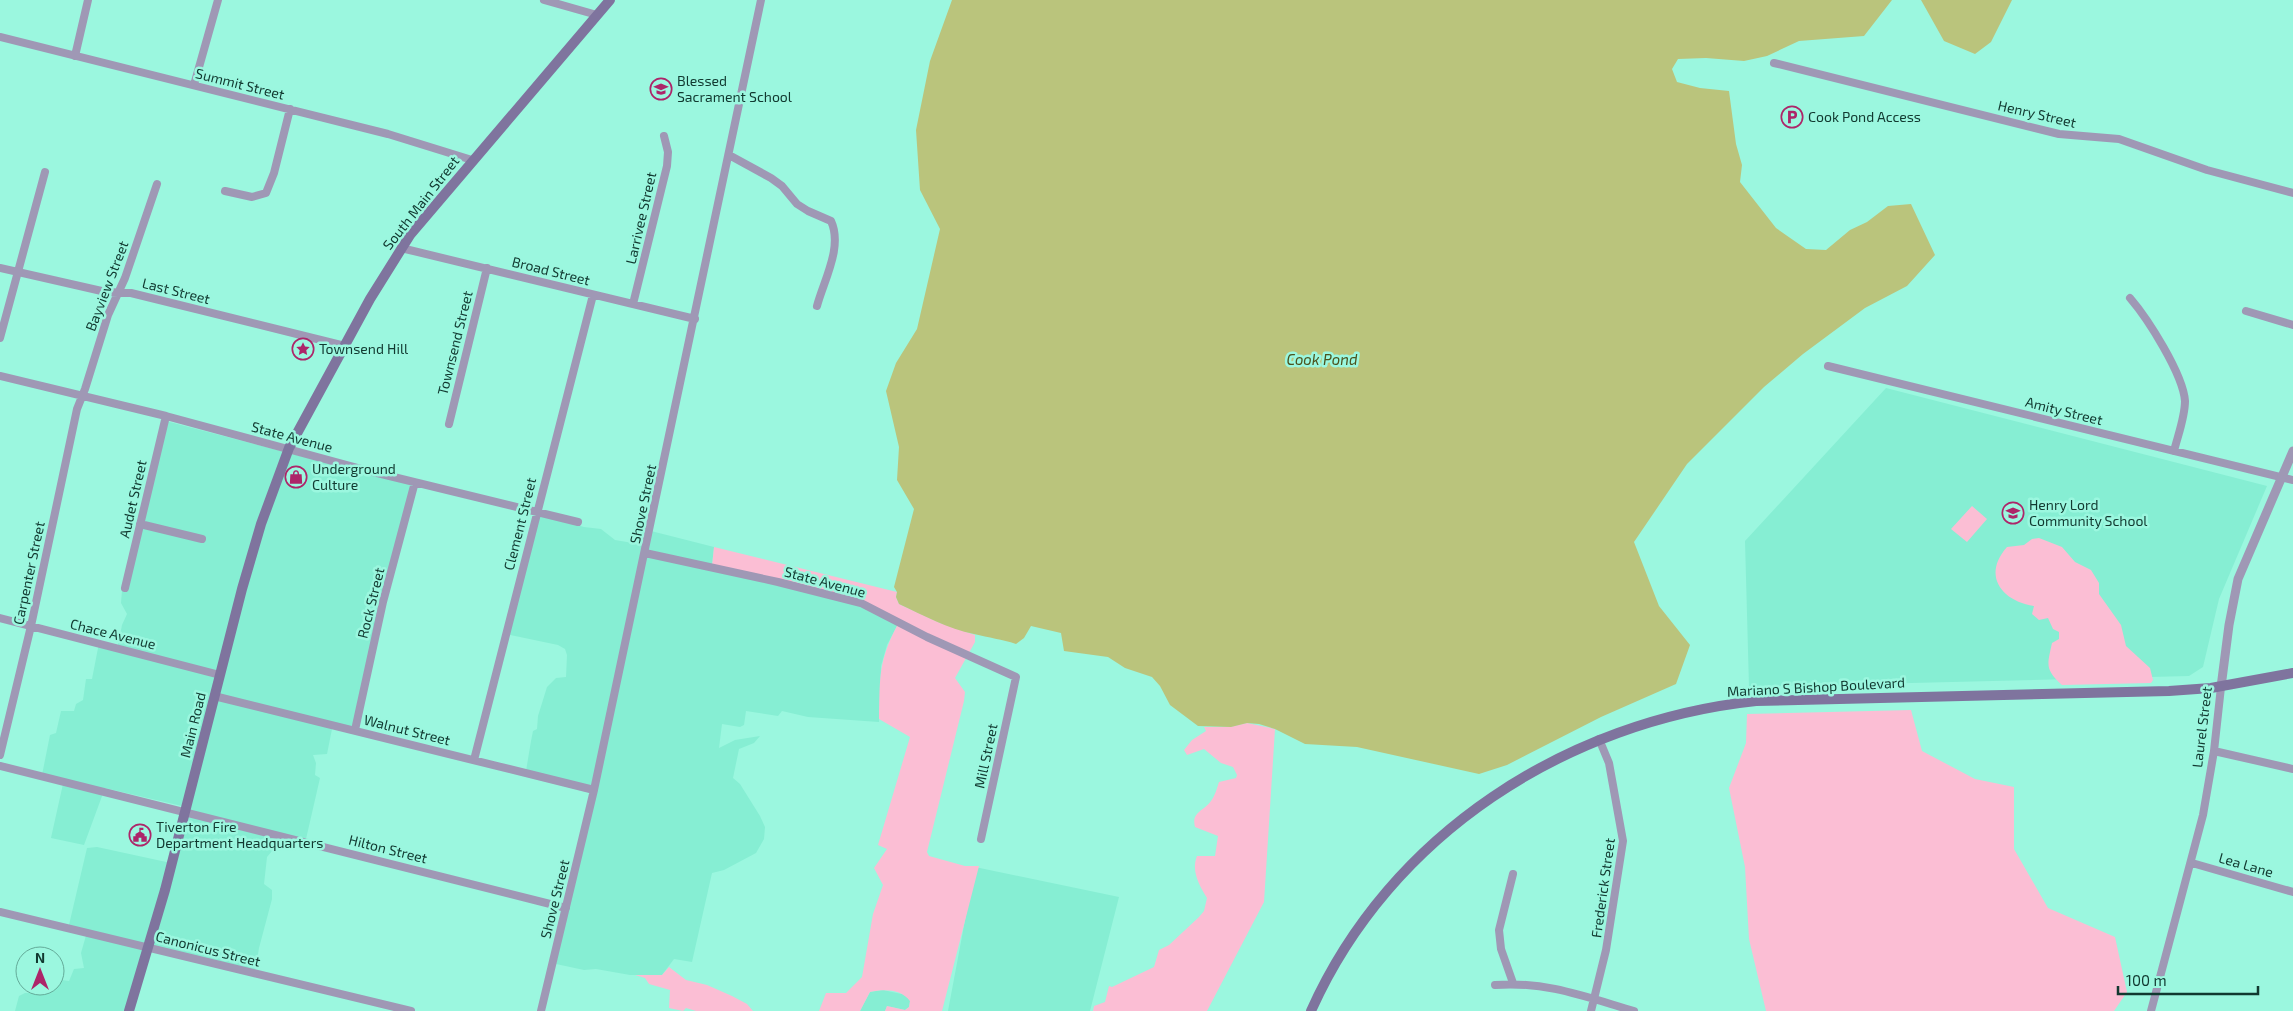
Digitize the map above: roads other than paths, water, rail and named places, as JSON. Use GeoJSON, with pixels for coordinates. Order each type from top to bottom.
{"type":"FeatureCollection","features":[{"type":"Feature","properties":{"kind":"main road","name":"South Main Street"},"geometry":{"type":"LineString","coordinates":[[289,448],[370,299],[401,248],[420,222],[472,160],[610,0]]}},
{"type":"Feature","properties":{"kind":"main road","name":"Main Road"},"geometry":{"type":"LineString","coordinates":[[129,1011],[185,813],[214,696],[261,524],[289,448]]}},
{"type":"Feature","properties":{"kind":"main road","name":"Mariano S Bishop Boulevard"},"geometry":{"type":"LineString","coordinates":[[1311,1011],[1332,970],[1362,924],[1398,879],[1431,845],[1475,808],[1506,787],[1544,764],[1599,739],[1680,713],[1756,701],[2125,693],[2221,687],[2293,673]]}},
{"type":"Feature","properties":{"kind":"street"},"geometry":{"type":"LineString","coordinates":[[75,56],[88,0]]}},
{"type":"Feature","properties":{"kind":"street"},"geometry":{"type":"LineString","coordinates":[[194,85],[218,0]]}},
{"type":"Feature","properties":{"kind":"street"},"geometry":{"type":"LineString","coordinates":[[544,0],[597,15]]}},
{"type":"Feature","properties":{"kind":"street","name":"Shove Street"},"geometry":{"type":"LineString","coordinates":[[541,1011],[594,790],[761,0]]}},
{"type":"Feature","properties":{"kind":"street","name":"Summit Street"},"geometry":{"type":"LineString","coordinates":[[0,37],[388,134],[472,160]]}},
{"type":"Feature","properties":{"kind":"street","name":"Henry Street"},"geometry":{"type":"LineString","coordinates":[[1774,62],[2059,134],[2119,139],[2207,170],[2293,193]]}},
{"type":"Feature","properties":{"kind":"street"},"geometry":{"type":"LineString","coordinates":[[225,191],[252,197],[266,193],[274,173],[290,109]]}},
{"type":"Feature","properties":{"kind":"street","name":"Larrivee Street"},"geometry":{"type":"LineString","coordinates":[[634,304],[667,166],[668,152],[664,136]]}},
{"type":"Feature","properties":{"kind":"street"},"geometry":{"type":"LineString","coordinates":[[729,154],[782,186],[797,204],[819,218],[831,221],[835,230],[833,252],[817,306]]}},
{"type":"Feature","properties":{"kind":"street"},"geometry":{"type":"LineString","coordinates":[[0,338],[45,172]]}},
{"type":"Feature","properties":{"kind":"street","name":"Bayview Street"},"geometry":{"type":"LineString","coordinates":[[82,396],[108,315],[119,292],[157,184]]}},
{"type":"Feature","properties":{"kind":"street","name":"Broad Street"},"geometry":{"type":"LineString","coordinates":[[401,248],[695,319]]}},
{"type":"Feature","properties":{"kind":"street","name":"Last Street"},"geometry":{"type":"LineString","coordinates":[[0,268],[106,292],[131,293],[345,346]]}},
{"type":"Feature","properties":{"kind":"street","name":"Townsend Street"},"geometry":{"type":"LineString","coordinates":[[449,424],[487,268]]}},
{"type":"Feature","properties":{"kind":"street","name":"Clement Street"},"geometry":{"type":"LineString","coordinates":[[474,760],[536,511],[594,295]]}},
{"type":"Feature","properties":{"kind":"street"},"geometry":{"type":"LineString","coordinates":[[2130,298],[2142,312],[2182,385],[2184,407],[2174,450]]}},
{"type":"Feature","properties":{"kind":"street"},"geometry":{"type":"LineString","coordinates":[[2246,311],[2293,325]]}},
{"type":"Feature","properties":{"kind":"street","name":"Amity Street"},"geometry":{"type":"LineString","coordinates":[[1828,366],[2293,480]]}},
{"type":"Feature","properties":{"kind":"street","name":"State Avenue"},"geometry":{"type":"LineString","coordinates":[[0,376],[166,416],[415,482],[578,522]]}},
{"type":"Feature","properties":{"kind":"street","name":"Carpenter Street"},"geometry":{"type":"LineString","coordinates":[[0,755],[31,626],[76,410],[82,396]]}},
{"type":"Feature","properties":{"kind":"street","name":"Audet Street"},"geometry":{"type":"LineString","coordinates":[[125,588],[166,416]]}},
{"type":"Feature","properties":{"kind":"street","name":"Laurel Street"},"geometry":{"type":"LineString","coordinates":[[2151,1011],[2192,863],[2203,815],[2214,751],[2229,625],[2238,579],[2293,451]]}},
{"type":"Feature","properties":{"kind":"street","name":"Rock Street"},"geometry":{"type":"LineString","coordinates":[[355,730],[384,602],[415,482]]}},
{"type":"Feature","properties":{"kind":"street"},"geometry":{"type":"LineString","coordinates":[[140,524],[202,539]]}},
{"type":"Feature","properties":{"kind":"street","name":"State Avenue"},"geometry":{"type":"LineString","coordinates":[[645,553],[778,582],[861,603],[927,637],[1016,677]]}},
{"type":"Feature","properties":{"kind":"street","name":"Chace Avenue"},"geometry":{"type":"LineString","coordinates":[[0,618],[220,675]]}},
{"type":"Feature","properties":{"kind":"street","name":"Mill Street"},"geometry":{"type":"LineString","coordinates":[[981,840],[1016,677]]}},
{"type":"Feature","properties":{"kind":"street","name":"Walnut Street"},"geometry":{"type":"LineString","coordinates":[[214,696],[594,790]]}},
{"type":"Feature","properties":{"kind":"street","name":"Frederick Street"},"geometry":{"type":"LineString","coordinates":[[1591,1011],[1606,950],[1623,835],[1609,763],[1599,739]]}},
{"type":"Feature","properties":{"kind":"street"},"geometry":{"type":"LineString","coordinates":[[2214,751],[2293,770]]}},
{"type":"Feature","properties":{"kind":"street","name":"Hilton Street"},"geometry":{"type":"LineString","coordinates":[[0,766],[566,908]]}},
{"type":"Feature","properties":{"kind":"street","name":"Lea Lane"},"geometry":{"type":"LineString","coordinates":[[2192,863],[2293,892]]}},
{"type":"Feature","properties":{"kind":"street"},"geometry":{"type":"LineString","coordinates":[[1513,874],[1499,930],[1501,949],[1513,983]]}},
{"type":"Feature","properties":{"kind":"street","name":"Canonicus Street"},"geometry":{"type":"LineString","coordinates":[[0,912],[411,1011]]}},
{"type":"Feature","properties":{"kind":"street"},"geometry":{"type":"LineString","coordinates":[[1495,985],[1513,983],[1549,986],[1634,1011]]}},
{"type":"Feature","properties":{"kind":"water","name":"Cook Pond"},"geometry":{"type":"Polygon","coordinates":[[[952,0],[1892,0],[1864,36],[1799,41],[1767,56],[1744,61],[1706,58],[1678,59],[1672,69],[1677,82],[1700,88],[1729,91],[1736,144],[1742,165],[1740,182],[1776,228],[1806,249],[1826,250],[1850,230],[1867,222],[1888,206],[1911,204],[1935,255],[1907,286],[1865,308],[1803,354],[1764,387],[1687,464],[1634,542],[1659,606],[1690,645],[1676,684],[1601,717],[1507,765],[1479,774],[1357,747],[1305,744],[1275,729],[1259,724],[1247,723],[1231,727],[1198,726],[1170,705],[1160,686],[1152,677],[1125,668],[1108,657],[1064,651],[1061,633],[1031,626],[1024,638],[1016,644],[964,632],[945,625],[899,604],[896,597],[897,592],[894,587],[914,509],[897,480],[899,447],[886,391],[896,363],[917,329],[940,229],[920,190],[916,130],[930,61],[952,0]]]}},
{"type":"Feature","properties":{"kind":"water"},"geometry":{"type":"Polygon","coordinates":[[[1921,0],[2012,0],[1991,42],[1975,54],[1944,41],[1921,0]]]}},
{"type":"Feature","properties":{"kind":"place","name":"Blessed Sacrament School"},"geometry":{"type":"Point","coordinates":[661,89]}},
{"type":"Feature","properties":{"kind":"place","name":"Cook Pond Access"},"geometry":{"type":"Point","coordinates":[1792,117]}},
{"type":"Feature","properties":{"kind":"place","name":"Townsend Hill"},"geometry":{"type":"Point","coordinates":[303,349]}},
{"type":"Feature","properties":{"kind":"place","name":"Underground Culture"},"geometry":{"type":"Point","coordinates":[296,477]}},
{"type":"Feature","properties":{"kind":"place","name":"Henry Lord Community School"},"geometry":{"type":"Point","coordinates":[2013,513]}},
{"type":"Feature","properties":{"kind":"place","name":"Tiverton Fire Department Headquarters"},"geometry":{"type":"Point","coordinates":[140,835]}}]}
